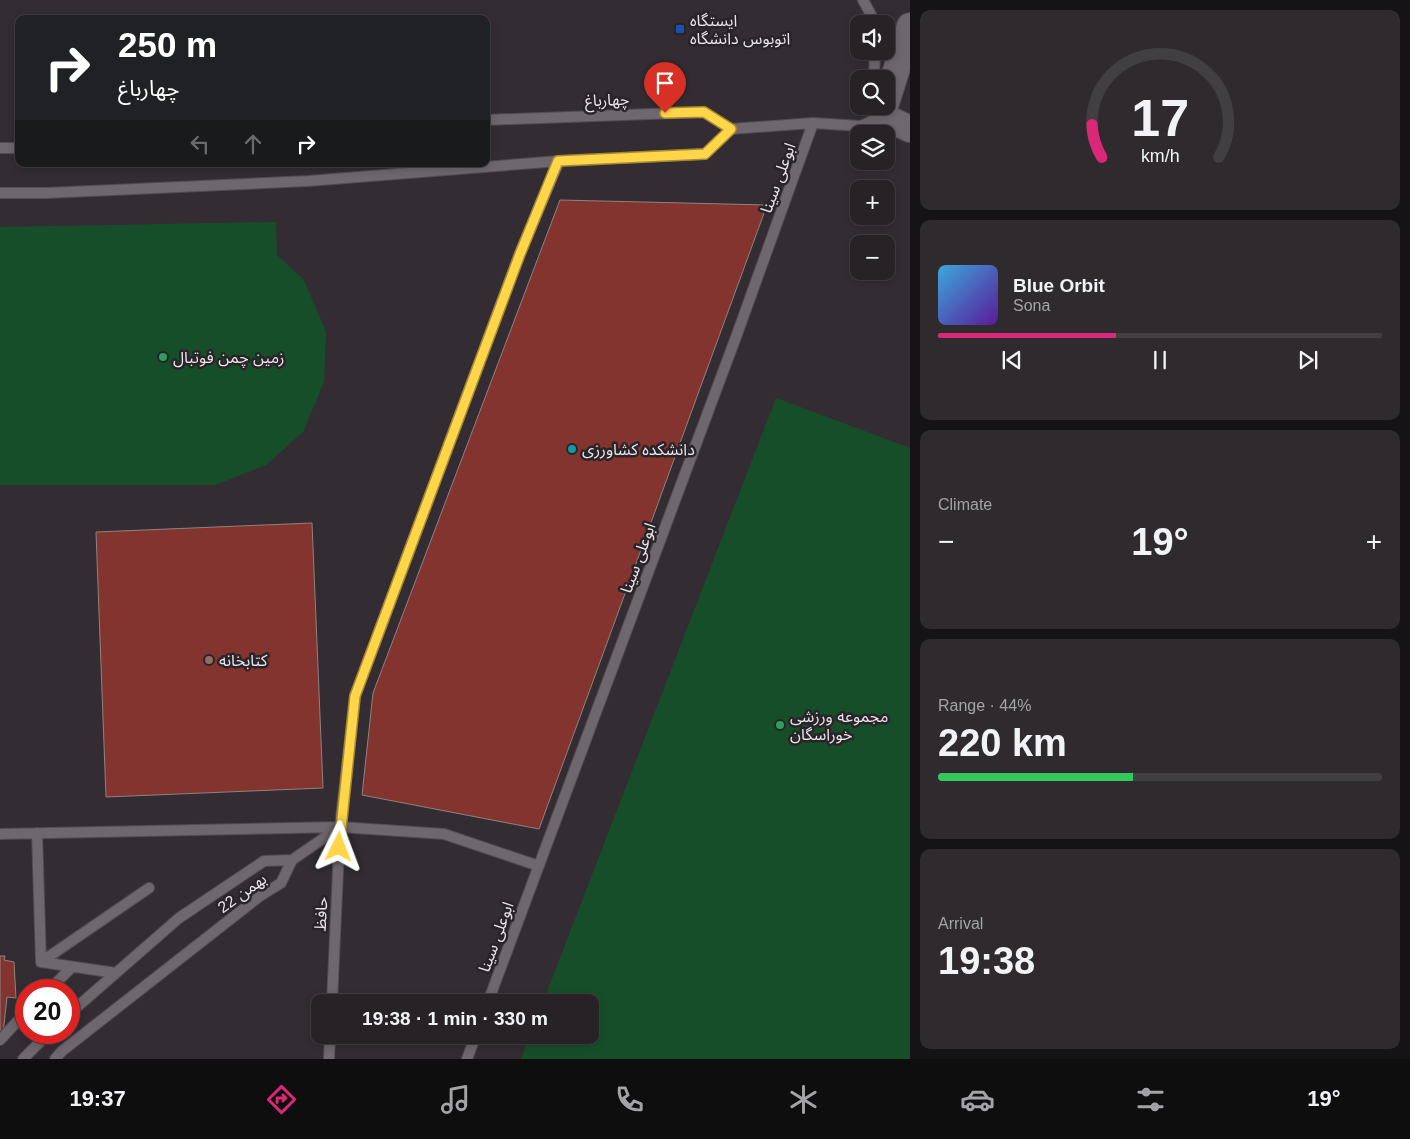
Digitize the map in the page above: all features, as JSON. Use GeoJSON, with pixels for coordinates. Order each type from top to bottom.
{"type":"FeatureCollection","features":[{"type":"Feature","properties":{"kind":"street"},"geometry":{"type":"LineString","coordinates":[[895,73],[910,26]]}},
{"type":"Feature","properties":{"kind":"street"},"geometry":{"type":"LineString","coordinates":[[895,109],[910,111]]}},
{"type":"Feature","properties":{"kind":"street"},"geometry":{"type":"LineString","coordinates":[[893,115],[910,128]]}},
{"type":"Feature","properties":{"kind":"lane"},"geometry":{"type":"LineString","coordinates":[[863,0],[871,15]]}},
{"type":"Feature","properties":{"kind":"lane","name":"چهارباغ"},"geometry":{"type":"LineString","coordinates":[[490,120],[704,112],[731,129]]}},
{"type":"Feature","properties":{"kind":"lane"},"geometry":{"type":"LineString","coordinates":[[490,165],[705,154],[731,129],[813,123],[861,126],[875,115]]}},
{"type":"Feature","properties":{"kind":"lane","name":"ابوعلی سینا"},"geometry":{"type":"LineString","coordinates":[[491,994],[736,337],[813,123]]}},
{"type":"Feature","properties":{"kind":"lane"},"geometry":{"type":"LineString","coordinates":[[0,148],[15,148]]}},
{"type":"Feature","properties":{"kind":"lane","name":"حافظ"},"geometry":{"type":"LineString","coordinates":[[332,994],[340,827],[355,696],[520,254],[558,161]]}},
{"type":"Feature","properties":{"kind":"lane"},"geometry":{"type":"LineString","coordinates":[[0,193],[47,193],[289,182],[445,167]]}},
{"type":"Feature","properties":{"kind":"lane"},"geometry":{"type":"LineString","coordinates":[[0,834],[340,827],[444,834],[539,866]]}},
{"type":"Feature","properties":{"kind":"lane"},"geometry":{"type":"LineString","coordinates":[[292,860],[340,827]]}},
{"type":"Feature","properties":{"kind":"lane"},"geometry":{"type":"LineString","coordinates":[[37,833],[41,962]]}},
{"type":"Feature","properties":{"kind":"lane","name":"22 بهمن"},"geometry":{"type":"LineString","coordinates":[[55,1059],[62,1051],[260,896],[281,884],[292,860],[264,861],[179,918],[80,1004]]}},
{"type":"Feature","properties":{"kind":"lane"},"geometry":{"type":"LineString","coordinates":[[41,962],[149,888]]}},
{"type":"Feature","properties":{"kind":"lane"},"geometry":{"type":"LineString","coordinates":[[41,962],[116,973]]}},
{"type":"Feature","properties":{"kind":"lane"},"geometry":{"type":"LineString","coordinates":[[60,979],[72,967]]}},
{"type":"Feature","properties":{"kind":"lane"},"geometry":{"type":"LineString","coordinates":[[0,1040],[15,1024]]}},
{"type":"Feature","properties":{"kind":"lane"},"geometry":{"type":"LineString","coordinates":[[23,1059],[38,1044]]}},
{"type":"Feature","properties":{"kind":"lane"},"geometry":{"type":"LineString","coordinates":[[329,1059],[330,1044]]}},
{"type":"Feature","properties":{"kind":"lane"},"geometry":{"type":"LineString","coordinates":[[467,1059],[473,1044]]}},
{"type":"Feature","properties":{"kind":"green space","name":"زمین چمن فوتبال"},"geometry":{"type":"Polygon","coordinates":[[[276,222],[277,255],[304,280],[326,332],[324,382],[303,432],[266,465],[215,485],[0,485],[0,227],[276,222]]]}},
{"type":"Feature","properties":{"kind":"green space","name":"مجموعه ورزشی خوراسگان"},"geometry":{"type":"Polygon","coordinates":[[[776,398],[910,448],[910,1059],[521,1059],[527,1044],[599,1044],[599,994],[546,994],[776,398]]]}},
{"type":"Feature","properties":{"kind":"building","name":"دانشکده کشاورزی"},"geometry":{"type":"Polygon","coordinates":[[[560,200],[767,205],[539,829],[362,795],[373,693],[560,200]]]}},
{"type":"Feature","properties":{"kind":"building","name":"کتابخانه"},"geometry":{"type":"Polygon","coordinates":[[[312,523],[323,788],[106,797],[96,532],[312,523]]]}},
{"type":"Feature","properties":{"kind":"building"},"geometry":{"type":"Polygon","coordinates":[[[0,956],[5,956],[4,960],[14,962],[15,998],[7,997],[3,1034],[0,1034],[0,956]]]}},
{"type":"Feature","properties":{"kind":"place","name":"ایستگاه اتوبوس دانشگاه"},"geometry":{"type":"Point","coordinates":[680,29]}},
{"type":"Feature","properties":{"kind":"place","name":"زمین چمن فوتبال"},"geometry":{"type":"Point","coordinates":[163,357]}},
{"type":"Feature","properties":{"kind":"place","name":"دانشکده کشاورزی"},"geometry":{"type":"Point","coordinates":[572,449]}},
{"type":"Feature","properties":{"kind":"place","name":"کتابخانه"},"geometry":{"type":"Point","coordinates":[209,660]}},
{"type":"Feature","properties":{"kind":"place","name":"مجموعه ورزشی خوراسگان"},"geometry":{"type":"Point","coordinates":[780,725]}},
{"type":"Feature","properties":{"kind":"route"},"geometry":{"type":"LineString","coordinates":[[339,847],[355,696],[520,254],[558,161],[705,154],[731,129],[704,112],[665,113]]}}]}
